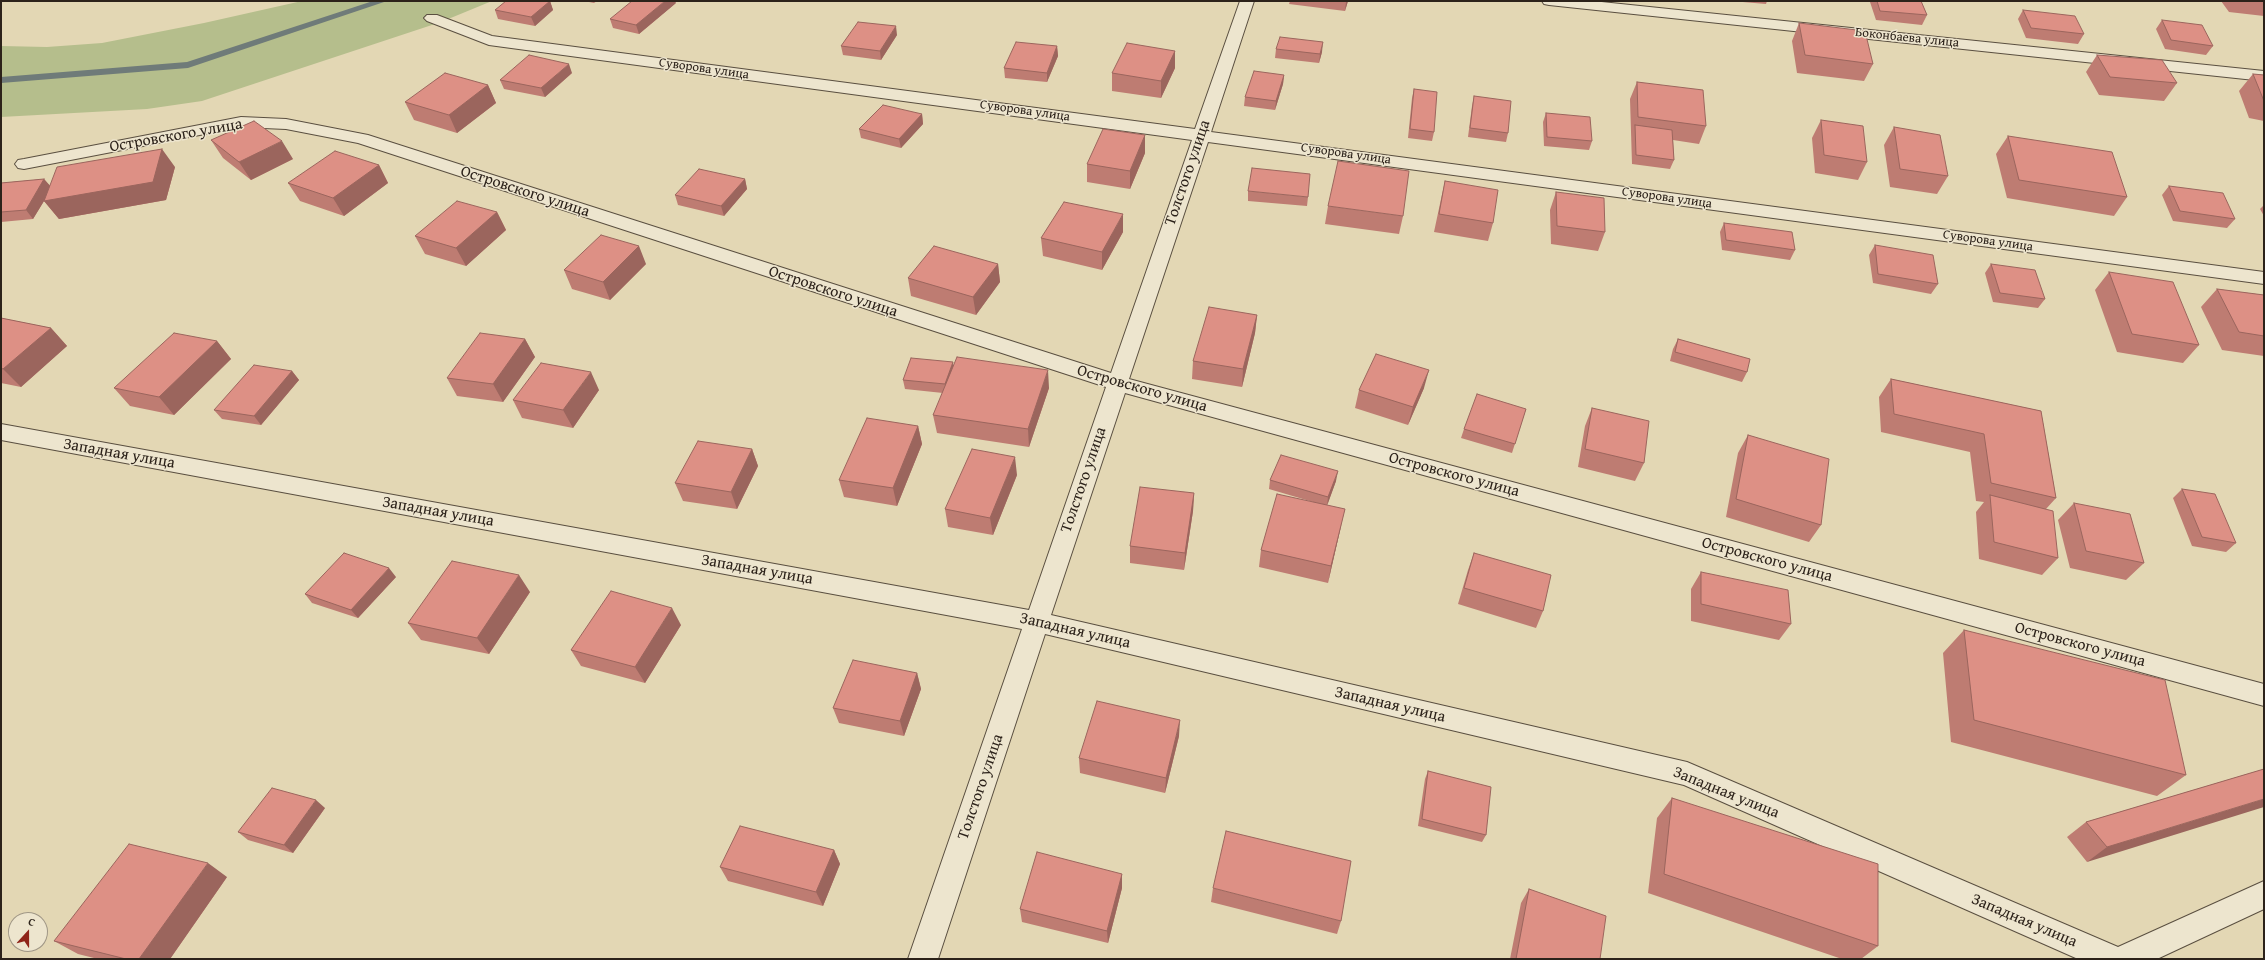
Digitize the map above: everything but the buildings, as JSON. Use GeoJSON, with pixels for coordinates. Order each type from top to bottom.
{"type":"FeatureCollection","features":[{"type":"Feature","properties":{"kind":"street","name":"Толстого улица"},"geometry":{"type":"LineString","coordinates":[[923,959],[1200,135],[1247,1]]}},
{"type":"Feature","properties":{"kind":"street","name":"Боконбаева улица"},"geometry":{"type":"LineString","coordinates":[[1549,1],[2264,76]]}},
{"type":"Feature","properties":{"kind":"street","name":"Суворова улица"},"geometry":{"type":"LineString","coordinates":[[432,18],[489,40],[2264,278]]}},
{"type":"Feature","properties":{"kind":"street","name":"Островского улица"},"geometry":{"type":"LineString","coordinates":[[24,164],[241,122],[286,124],[362,139],[1117,383],[2264,695]]}},
{"type":"Feature","properties":{"kind":"street","name":"Западная улица"},"geometry":{"type":"LineString","coordinates":[[1,432],[1037,622],[1687,774],[2112,959]]}},
{"type":"Feature","properties":{"kind":"street"},"geometry":{"type":"LineString","coordinates":[[2124,959],[2264,894]]}},
{"type":"Feature","properties":{"kind":"green space"},"geometry":{"type":"Polygon","coordinates":[[[302,1],[492,1],[441,22],[202,101],[147,109],[1,117],[1,46],[47,47],[102,43],[204,23],[302,1]]]}},
{"type":"Feature","properties":{"kind":"waterway"},"geometry":{"type":"LineString","coordinates":[[1,80],[188,65],[382,1]]}}]}
